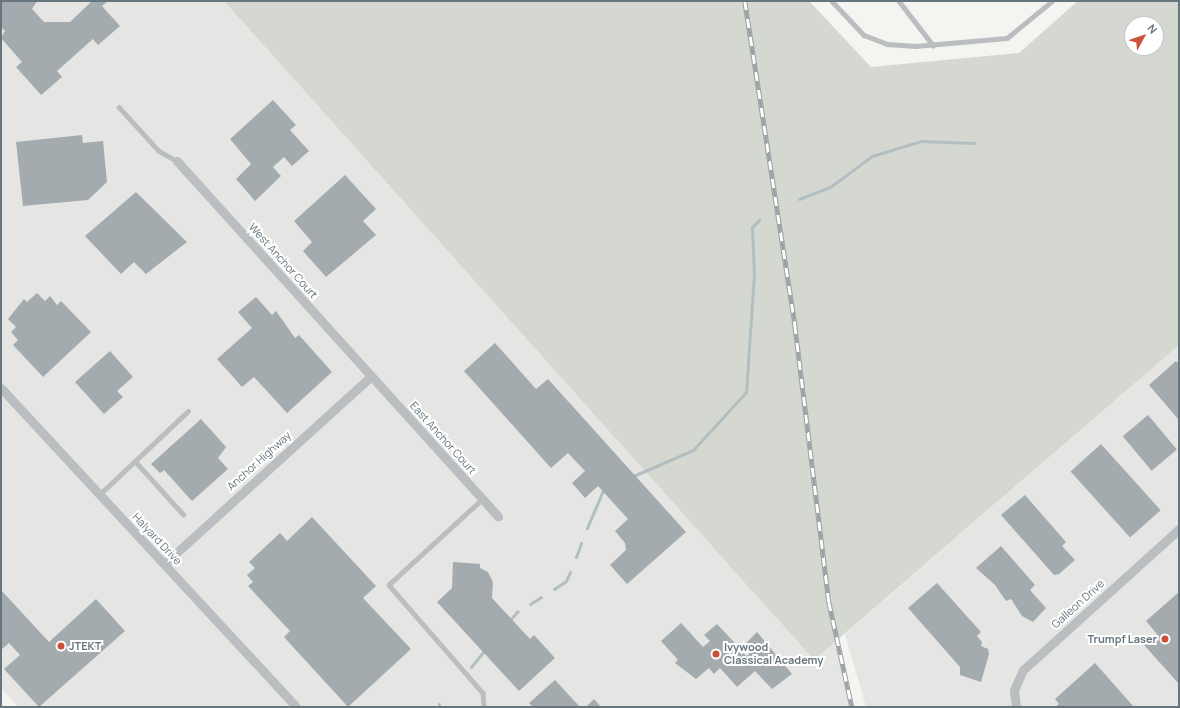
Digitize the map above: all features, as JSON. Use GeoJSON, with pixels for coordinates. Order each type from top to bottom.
{"type":"FeatureCollection","features":[{"type":"Feature","properties":{"kind":"street","name":"West Anchor Court"},"geometry":{"type":"LineString","coordinates":[[177,161],[371,376]]}},
{"type":"Feature","properties":{"kind":"street","name":"East Anchor Court"},"geometry":{"type":"LineString","coordinates":[[371,376],[498,516]]}},
{"type":"Feature","properties":{"kind":"street","name":"Anchor Highway"},"geometry":{"type":"LineString","coordinates":[[164,564],[371,376]]}},
{"type":"Feature","properties":{"kind":"street","name":"Halyard Drive"},"geometry":{"type":"LineString","coordinates":[[1,388],[296,707]]}},
{"type":"Feature","properties":{"kind":"street","name":"Galleon Drive"},"geometry":{"type":"LineString","coordinates":[[1016,707],[1014,690],[1023,670],[1179,529]]}},
{"type":"Feature","properties":{"kind":"lane"},"geometry":{"type":"LineString","coordinates":[[832,1],[864,35],[887,44],[933,45],[1007,38],[1052,1]]}},
{"type":"Feature","properties":{"kind":"lane"},"geometry":{"type":"LineString","coordinates":[[899,1],[933,45]]}},
{"type":"Feature","properties":{"kind":"lane"},"geometry":{"type":"LineString","coordinates":[[119,108],[159,151],[177,161]]}},
{"type":"Feature","properties":{"kind":"lane"},"geometry":{"type":"LineString","coordinates":[[100,495],[188,412]]}},
{"type":"Feature","properties":{"kind":"lane"},"geometry":{"type":"LineString","coordinates":[[135,461],[183,514]]}},
{"type":"Feature","properties":{"kind":"lane"},"geometry":{"type":"LineString","coordinates":[[483,499],[389,585],[483,693],[484,707]]}},
{"type":"Feature","properties":{"kind":"shaded area"},"geometry":{"type":"Polygon","coordinates":[[[1,1],[224,1],[814,660],[837,640],[852,707],[18,707],[1,688],[1,1]]]}},
{"type":"Feature","properties":{"kind":"shaded area"},"geometry":{"type":"Polygon","coordinates":[[[224,1],[809,1],[871,67],[1019,53],[1078,1],[1179,1],[1179,345],[814,660],[224,1]]]}},
{"type":"Feature","properties":{"kind":"shaded area"},"geometry":{"type":"Polygon","coordinates":[[[1179,345],[1179,707],[866,707],[845,634],[1179,345]]]}},
{"type":"Feature","properties":{"kind":"building"},"geometry":{"type":"Polygon","coordinates":[[[1,1],[37,1],[32,9],[44,22],[70,22],[92,1],[108,1],[102,6],[120,26],[98,45],[93,39],[57,71],[62,77],[41,95],[16,67],[22,62],[1,38],[5,31],[1,27],[1,1]]]}},
{"type":"Feature","properties":{"kind":"building"},"geometry":{"type":"Polygon","coordinates":[[[273,100],[296,125],[290,130],[309,151],[292,166],[284,157],[273,167],[281,176],[255,201],[236,179],[251,164],[230,139],[273,100]]]}},
{"type":"Feature","properties":{"kind":"building"},"geometry":{"type":"Polygon","coordinates":[[[82,135],[83,143],[103,141],[107,182],[88,200],[23,206],[16,142],[82,135]]]}},
{"type":"Feature","properties":{"kind":"building"},"geometry":{"type":"Polygon","coordinates":[[[345,175],[376,209],[363,221],[376,235],[326,277],[303,251],[312,242],[294,221],[345,175]]]}},
{"type":"Feature","properties":{"kind":"building"},"geometry":{"type":"Polygon","coordinates":[[[136,192],[187,242],[146,274],[134,262],[121,274],[85,236],[136,192]]]}},
{"type":"Feature","properties":{"kind":"building"},"geometry":{"type":"Polygon","coordinates":[[[37,293],[45,301],[50,296],[57,305],[61,301],[91,332],[43,377],[13,345],[18,340],[11,332],[16,327],[8,319],[24,299],[27,302],[37,293]]]}},
{"type":"Feature","properties":{"kind":"building"},"geometry":{"type":"Polygon","coordinates":[[[256,297],[272,315],[276,311],[295,338],[299,335],[332,372],[287,413],[254,377],[242,387],[217,359],[252,328],[238,312],[256,297]]]}},
{"type":"Feature","properties":{"kind":"building"},"geometry":{"type":"Polygon","coordinates":[[[495,343],[536,389],[548,379],[686,532],[627,584],[610,565],[626,550],[625,543],[615,531],[628,519],[598,486],[585,498],[572,483],[585,471],[568,453],[551,468],[464,371],[495,343]]]}},
{"type":"Feature","properties":{"kind":"building"},"geometry":{"type":"Polygon","coordinates":[[[110,351],[133,377],[117,391],[123,397],[104,414],[75,382],[110,351]]]}},
{"type":"Feature","properties":{"kind":"building"},"geometry":{"type":"Polygon","coordinates":[[[1176,361],[1179,364],[1178,419],[1149,385],[1176,361]]]}},
{"type":"Feature","properties":{"kind":"building"},"geometry":{"type":"Polygon","coordinates":[[[1148,415],[1177,449],[1152,471],[1123,436],[1148,415]]]}},
{"type":"Feature","properties":{"kind":"building"},"geometry":{"type":"Polygon","coordinates":[[[201,419],[226,447],[218,458],[228,469],[192,501],[164,470],[160,473],[151,464],[201,419]]]}},
{"type":"Feature","properties":{"kind":"building"},"geometry":{"type":"Polygon","coordinates":[[[1101,444],[1161,510],[1130,538],[1071,471],[1101,444]]]}},
{"type":"Feature","properties":{"kind":"building"},"geometry":{"type":"Polygon","coordinates":[[[1025,495],[1066,542],[1062,546],[1075,560],[1059,574],[1054,575],[1001,515],[1025,495]]]}},
{"type":"Feature","properties":{"kind":"building"},"geometry":{"type":"Polygon","coordinates":[[[312,517],[376,586],[363,598],[411,649],[348,707],[284,637],[290,631],[248,586],[253,582],[247,575],[255,568],[249,562],[280,533],[287,541],[312,517]]]}},
{"type":"Feature","properties":{"kind":"building"},"geometry":{"type":"Polygon","coordinates":[[[1001,546],[1035,585],[1030,590],[1046,608],[1033,622],[1022,616],[1011,599],[1006,601],[995,585],[976,568],[1001,546]]]}},
{"type":"Feature","properties":{"kind":"building"},"geometry":{"type":"Polygon","coordinates":[[[453,562],[480,564],[480,568],[488,572],[493,582],[492,598],[530,639],[534,635],[555,658],[519,691],[437,602],[452,588],[453,562]]]}},
{"type":"Feature","properties":{"kind":"building"},"geometry":{"type":"Polygon","coordinates":[[[937,583],[981,632],[977,636],[982,642],[981,646],[988,649],[989,654],[981,682],[960,675],[960,667],[908,608],[937,583]]]}},
{"type":"Feature","properties":{"kind":"building","name":"JTEKT"},"geometry":{"type":"Polygon","coordinates":[[[1,590],[49,642],[96,599],[125,631],[39,707],[4,669],[20,655],[9,643],[1,650],[1,590]]]}},
{"type":"Feature","properties":{"kind":"building","name":"Trumpf Laser"},"geometry":{"type":"Polygon","coordinates":[[[1179,592],[1179,684],[1144,645],[1157,634],[1146,621],[1179,592]]]}},
{"type":"Feature","properties":{"kind":"building"},"geometry":{"type":"Polygon","coordinates":[[[681,623],[703,647],[710,641],[704,635],[717,624],[747,656],[753,650],[746,643],[757,632],[792,674],[772,689],[755,671],[737,687],[720,668],[714,674],[709,668],[696,679],[675,663],[678,660],[661,641],[681,623]]]}},
{"type":"Feature","properties":{"kind":"building"},"geometry":{"type":"Polygon","coordinates":[[[1095,663],[1134,707],[1055,707],[1059,704],[1055,699],[1095,663]]]}},
{"type":"Feature","properties":{"kind":"building"},"geometry":{"type":"Polygon","coordinates":[[[555,680],[580,707],[533,707],[529,703],[555,680]]]}},
{"type":"Feature","properties":{"kind":"building"},"geometry":{"type":"Polygon","coordinates":[[[594,699],[601,707],[586,707],[594,699]]]}},
{"type":"Feature","properties":{"kind":"waterway"},"geometry":{"type":"LineString","coordinates":[[799,199],[830,187],[872,156],[921,141],[974,143]]}},
{"type":"Feature","properties":{"kind":"waterway"},"geometry":{"type":"LineString","coordinates":[[631,477],[693,450],[746,392],[754,276],[752,227],[759,220]]}},
{"type":"Feature","properties":{"kind":"waterway"},"geometry":{"type":"LineString","coordinates":[[587,528],[604,488]]}},
{"type":"Feature","properties":{"kind":"waterway"},"geometry":{"type":"LineString","coordinates":[[576,557],[581,543]]}},
{"type":"Feature","properties":{"kind":"waterway"},"geometry":{"type":"LineString","coordinates":[[554,589],[566,581],[570,572]]}},
{"type":"Feature","properties":{"kind":"waterway"},"geometry":{"type":"LineString","coordinates":[[530,604],[541,597]]}},
{"type":"Feature","properties":{"kind":"waterway"},"geometry":{"type":"LineString","coordinates":[[509,621],[518,611]]}},
{"type":"Feature","properties":{"kind":"waterway"},"geometry":{"type":"LineString","coordinates":[[471,667],[485,650]]}},
{"type":"Feature","properties":{"kind":"railway"},"geometry":{"type":"LineString","coordinates":[[745,1],[795,325],[829,602],[852,707]]}},
{"type":"Feature","properties":{"kind":"place","name":"Trumpf Laser"},"geometry":{"type":"Point","coordinates":[1165,639]}},
{"type":"Feature","properties":{"kind":"place","name":"JTEKT"},"geometry":{"type":"Point","coordinates":[61,646]}},
{"type":"Feature","properties":{"kind":"place","name":"Ivywood Classical Academy"},"geometry":{"type":"Point","coordinates":[716,654]}}]}
